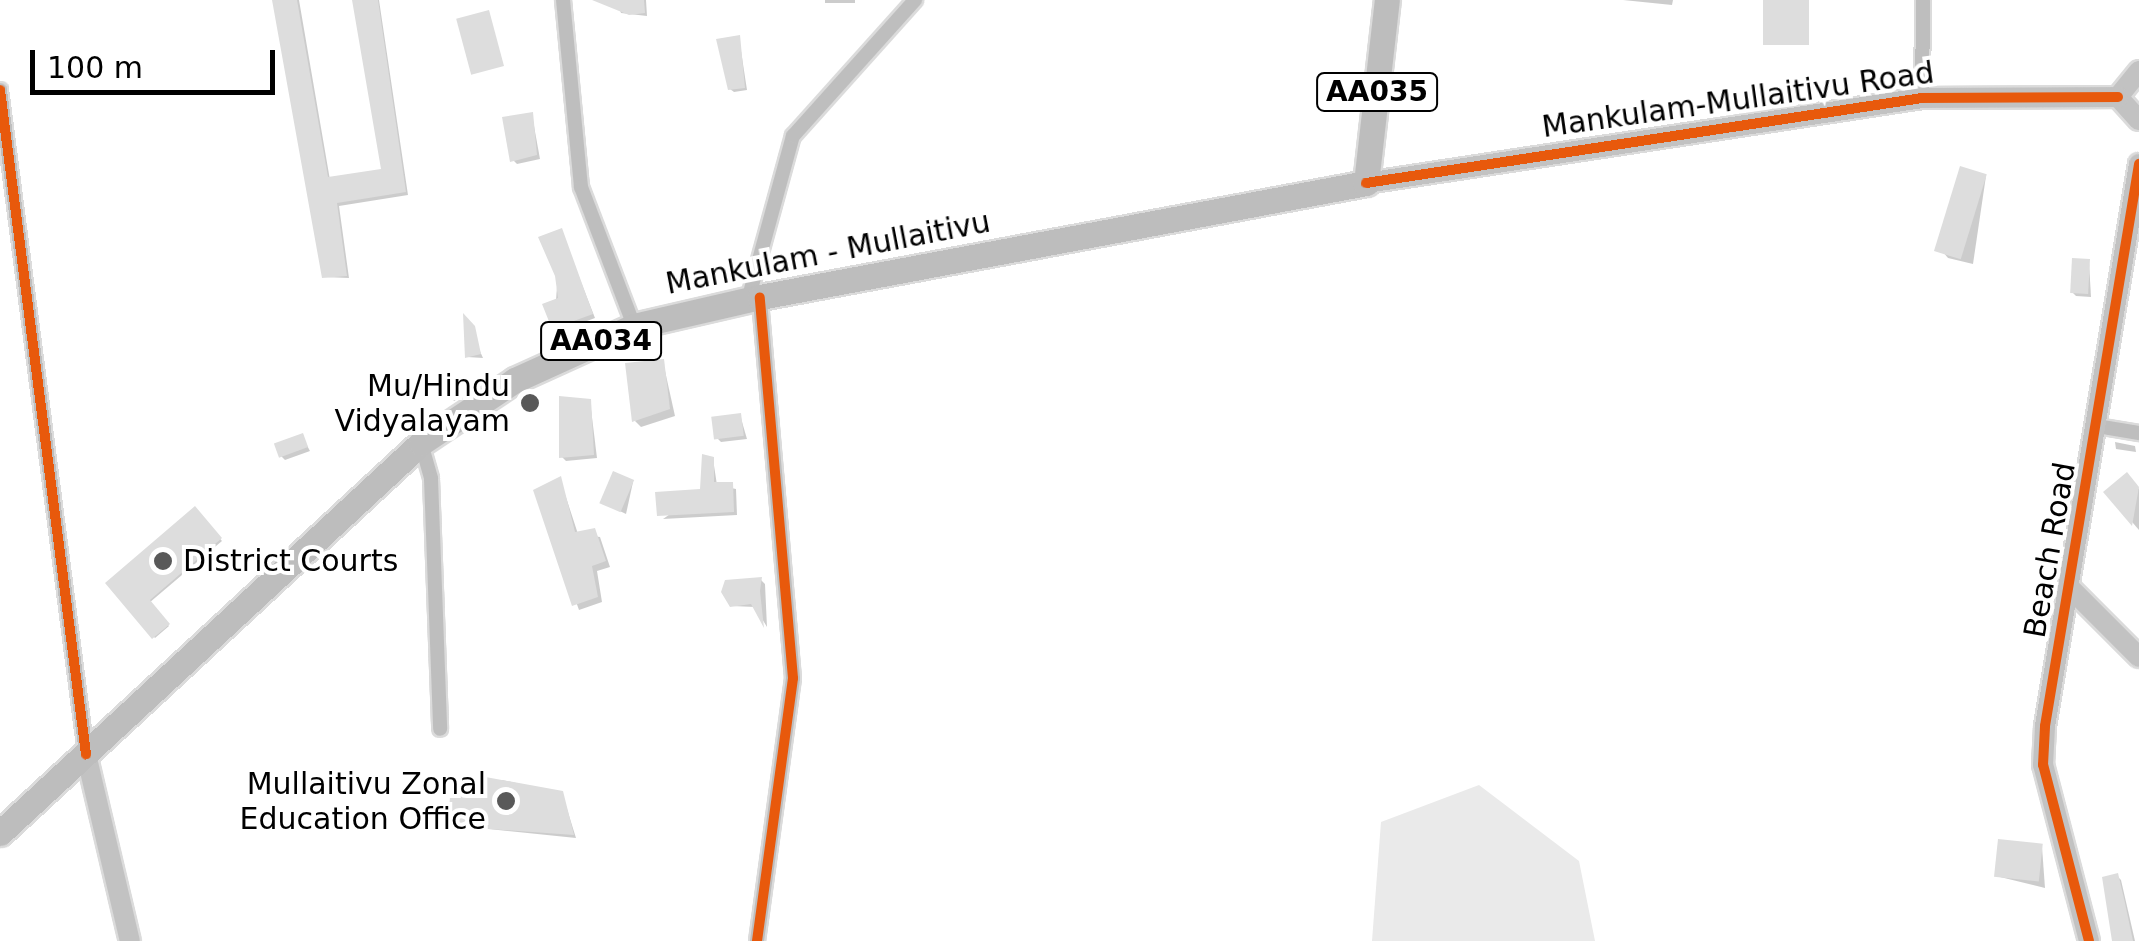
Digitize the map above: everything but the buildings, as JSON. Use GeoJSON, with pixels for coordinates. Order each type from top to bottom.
{"type":"FeatureCollection","features":[{"type":"Feature","properties":{"kind":"highway","name":"AA035"},"geometry":{"type":"LineString","coordinates":[[1366,183],[1387,0]]}},
{"type":"Feature","properties":{"kind":"highway","name":"Mankulam - Mullaitivu"},"geometry":{"type":"LineString","coordinates":[[0,833],[421,443],[515,380],[634,326],[754,298],[1366,183]]}},
{"type":"Feature","properties":{"kind":"street"},"geometry":{"type":"LineString","coordinates":[[564,0],[581,187],[634,326]]}},
{"type":"Feature","properties":{"kind":"street"},"geometry":{"type":"LineString","coordinates":[[757,941],[793,678],[754,298],[793,136],[915,0]]}},
{"type":"Feature","properties":{"kind":"street"},"geometry":{"type":"LineString","coordinates":[[1922,98],[1923,0]]}},
{"type":"Feature","properties":{"kind":"street"},"geometry":{"type":"LineString","coordinates":[[2139,70],[2118,97],[2139,120]]}},
{"type":"Feature","properties":{"kind":"street"},"geometry":{"type":"LineString","coordinates":[[0,90],[86,754],[130,941]]}},
{"type":"Feature","properties":{"kind":"street","name":"Mankulam-Mullaitivu Road"},"geometry":{"type":"LineString","coordinates":[[1366,183],[1922,98],[2118,97]]}},
{"type":"Feature","properties":{"kind":"street","name":"Beach Road"},"geometry":{"type":"LineString","coordinates":[[2088,941],[2043,765],[2139,164]]}},
{"type":"Feature","properties":{"kind":"street"},"geometry":{"type":"LineString","coordinates":[[2097,426],[2139,433]]}},
{"type":"Feature","properties":{"kind":"street"},"geometry":{"type":"LineString","coordinates":[[421,443],[433,516],[440,730]]}},
{"type":"Feature","properties":{"kind":"street","name":"Beach Road"},"geometry":{"type":"LineString","coordinates":[[2070,586],[2139,657]]}},
{"type":"Feature","properties":{"kind":"shaded area"},"geometry":{"type":"Polygon","coordinates":[[[1479,785],[1579,861],[1595,941],[1372,941],[1381,822],[1479,785]]]}},
{"type":"Feature","properties":{"kind":"cycle path"},"geometry":{"type":"LineString","coordinates":[[0,90],[86,754]]}},
{"type":"Feature","properties":{"kind":"cycle path"},"geometry":{"type":"LineString","coordinates":[[1366,183],[1922,98],[2118,97]]}},
{"type":"Feature","properties":{"kind":"cycle path"},"geometry":{"type":"LineString","coordinates":[[2089,941],[2043,765],[2045,726],[2139,164]]}},
{"type":"Feature","properties":{"kind":"cycle path"},"geometry":{"type":"LineString","coordinates":[[757,941],[793,678],[760,297]]}},
{"type":"Feature","properties":{"kind":"place","name":"Mu/Hindu Vidyalayam"},"geometry":{"type":"Point","coordinates":[530,403]}},
{"type":"Feature","properties":{"kind":"place","name":"District Courts"},"geometry":{"type":"Point","coordinates":[163,561]}},
{"type":"Feature","properties":{"kind":"place","name":"Mullaitivu Zonal Education Office"},"geometry":{"type":"Point","coordinates":[506,801]}}]}
